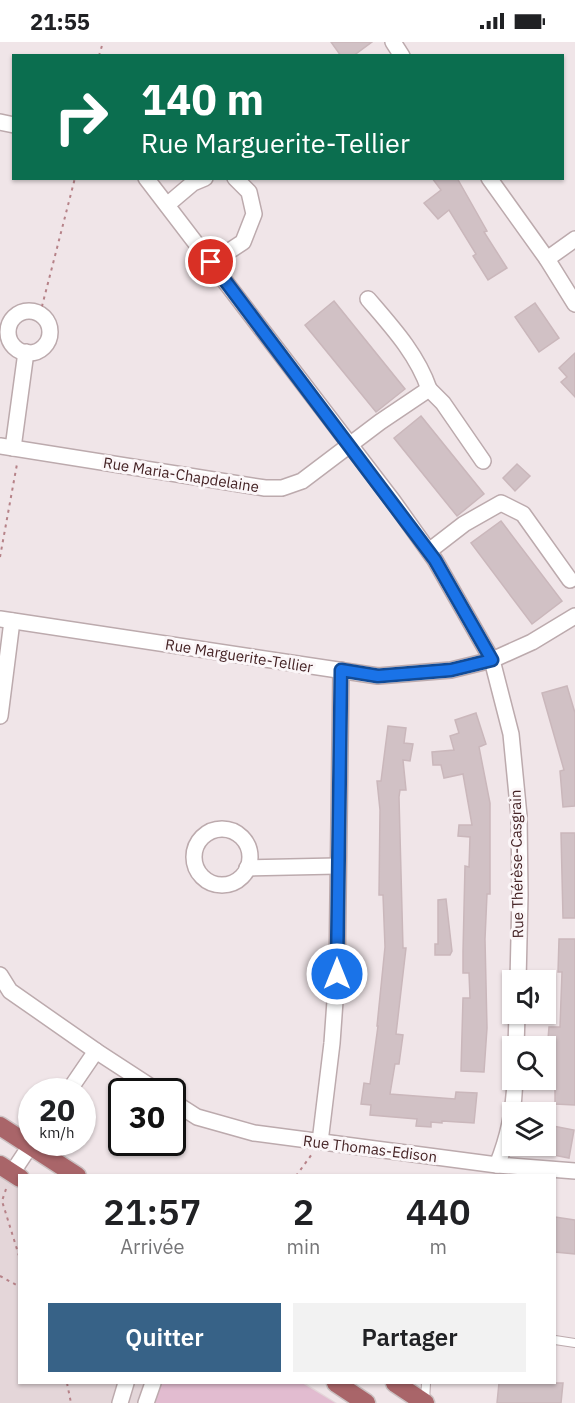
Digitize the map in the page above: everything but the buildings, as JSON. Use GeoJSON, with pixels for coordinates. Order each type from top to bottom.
{"type":"FeatureCollection","features":[{"type":"Feature","properties":{"kind":"main road"},"geometry":{"type":"LineString","coordinates":[[0,1126],[18,1136]]}},
{"type":"Feature","properties":{"kind":"main road"},"geometry":{"type":"LineString","coordinates":[[48,1156],[74,1174]]}},
{"type":"Feature","properties":{"kind":"main road"},"geometry":{"type":"LineString","coordinates":[[338,1384],[366,1403]]}},
{"type":"Feature","properties":{"kind":"main road"},"geometry":{"type":"LineString","coordinates":[[396,1384],[425,1403]]}},
{"type":"Feature","properties":{"kind":"street","name":"Rue Thérèse-Casgrain"},"geometry":{"type":"LineString","coordinates":[[148,180],[429,551],[492,660],[511,734],[519,816],[518,970]]}},
{"type":"Feature","properties":{"kind":"street"},"geometry":{"type":"LineString","coordinates":[[167,205],[193,183],[200,180]]}},
{"type":"Feature","properties":{"kind":"street"},"geometry":{"type":"LineString","coordinates":[[211,262],[243,242],[254,214],[249,192],[237,180]]}},
{"type":"Feature","properties":{"kind":"street"},"geometry":{"type":"LineString","coordinates":[[490,180],[547,259],[575,304]]}},
{"type":"Feature","properties":{"kind":"street"},"geometry":{"type":"LineString","coordinates":[[547,259],[575,239]]}},
{"type":"Feature","properties":{"kind":"street"},"geometry":{"type":"LineString","coordinates":[[368,299],[397,333],[422,369],[429,389],[444,403],[483,461]]}},
{"type":"Feature","properties":{"kind":"street"},"geometry":{"type":"LineString","coordinates":[[21,312],[40,314],[49,324],[49,339],[40,350],[26,352],[20,350],[10,341],[11,321],[21,312]]}},
{"type":"Feature","properties":{"kind":"street"},"geometry":{"type":"LineString","coordinates":[[11,448],[26,352]]}},
{"type":"Feature","properties":{"kind":"street","name":"Rue Maria-Chapdelaine"},"geometry":{"type":"LineString","coordinates":[[11,448],[265,489],[282,488],[302,481],[429,389]]}},
{"type":"Feature","properties":{"kind":"street"},"geometry":{"type":"LineString","coordinates":[[429,551],[464,524],[501,503],[523,514],[570,580]]}},
{"type":"Feature","properties":{"kind":"street","name":"Rue Marguerite-Tellier"},"geometry":{"type":"LineString","coordinates":[[6,620],[378,676],[451,670],[492,660],[532,642],[575,616]]}},
{"type":"Feature","properties":{"kind":"street"},"geometry":{"type":"LineString","coordinates":[[0,716],[6,620]]}},
{"type":"Feature","properties":{"kind":"street"},"geometry":{"type":"LineString","coordinates":[[320,1142],[332,1043],[337,974],[341,670]]}},
{"type":"Feature","properties":{"kind":"street"},"geometry":{"type":"LineString","coordinates":[[248,868],[337,866]]}},
{"type":"Feature","properties":{"kind":"street"},"geometry":{"type":"LineString","coordinates":[[0,975],[10,991],[137,1078]]}},
{"type":"Feature","properties":{"kind":"street"},"geometry":{"type":"LineString","coordinates":[[78,1078],[96,1051]]}},
{"type":"Feature","properties":{"kind":"street"},"geometry":{"type":"LineString","coordinates":[[497,1165],[508,1139],[514,1090]]}},
{"type":"Feature","properties":{"kind":"street","name":"Rue Thomas-Edison"},"geometry":{"type":"LineString","coordinates":[[186,1109],[197,1116],[254,1133],[497,1165],[575,1171]]}},
{"type":"Feature","properties":{"kind":"street"},"geometry":{"type":"LineString","coordinates":[[10,1172],[22,1156]]}},
{"type":"Feature","properties":{"kind":"street"},"geometry":{"type":"LineString","coordinates":[[120,1403],[126,1384]]}},
{"type":"Feature","properties":{"kind":"street"},"geometry":{"type":"LineString","coordinates":[[146,1403],[153,1384]]}},
{"type":"Feature","properties":{"kind":"lane"},"geometry":{"type":"LineString","coordinates":[[556,1340],[575,1343]]}},
{"type":"Feature","properties":{"kind":"lane"},"geometry":{"type":"LineString","coordinates":[[425,1403],[426,1384]]}},
{"type":"Feature","properties":{"kind":"path"},"geometry":{"type":"LineString","coordinates":[[40,314],[74,180]]}},
{"type":"Feature","properties":{"kind":"path"},"geometry":{"type":"LineString","coordinates":[[0,557],[11,448]]}},
{"type":"Feature","properties":{"kind":"path"},"geometry":{"type":"LineString","coordinates":[[297,1174],[320,1142]]}},
{"type":"Feature","properties":{"kind":"path"},"geometry":{"type":"LineString","coordinates":[[10,1172],[1,1202],[18,1253]]}},
{"type":"Feature","properties":{"kind":"path"},"geometry":{"type":"LineString","coordinates":[[0,1276],[18,1286]]}},
{"type":"Feature","properties":{"kind":"path"},"geometry":{"type":"LineString","coordinates":[[67,1384],[71,1403]]}},
{"type":"Feature","properties":{"kind":"shaded area"},"geometry":{"type":"Polygon","coordinates":[[[0,1165],[18,1178],[18,1384],[307,1384],[337,1403],[0,1403],[0,1165]]]}},
{"type":"Feature","properties":{"kind":"shaded area"},"geometry":{"type":"Polygon","coordinates":[[[153,1384],[304,1384],[335,1403],[146,1403],[153,1384]]]}},
{"type":"Feature","properties":{"kind":"route"},"geometry":{"type":"LineString","coordinates":[[211,262],[393,501],[435,560],[492,660],[451,670],[378,676],[341,670],[338,753],[337,974]]}}]}
